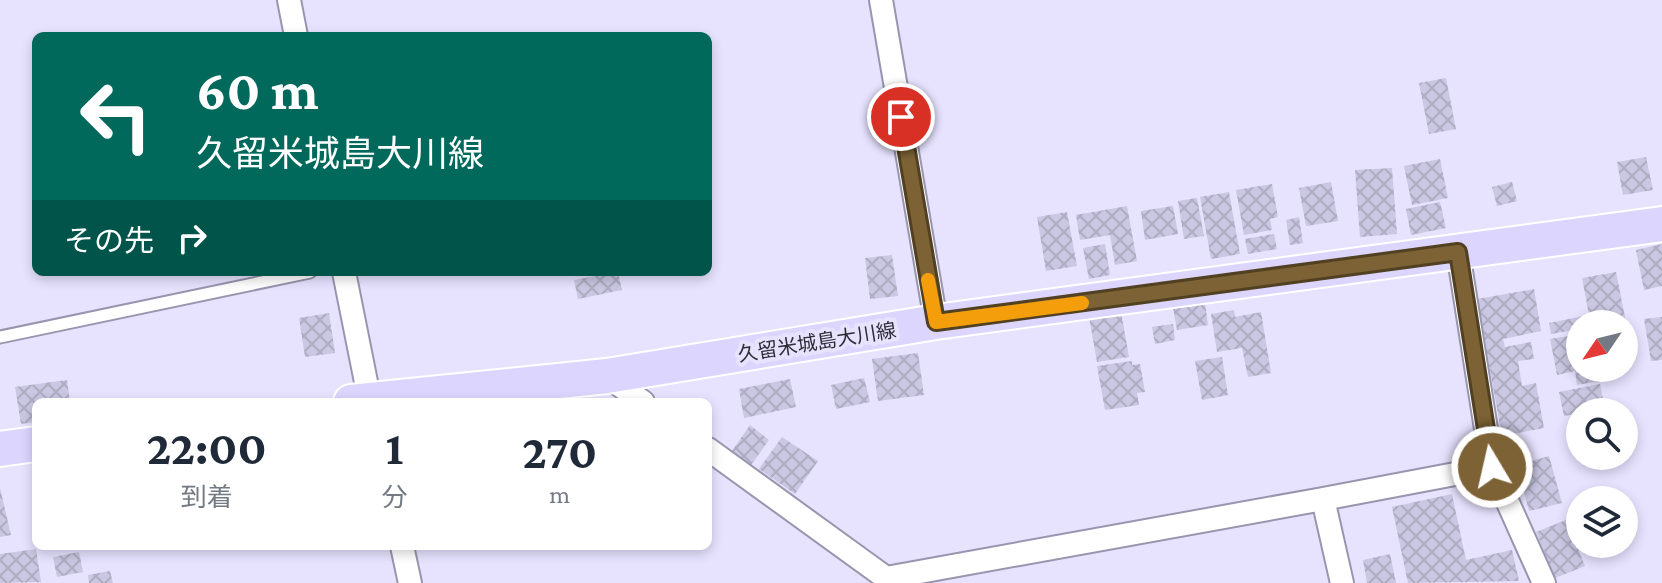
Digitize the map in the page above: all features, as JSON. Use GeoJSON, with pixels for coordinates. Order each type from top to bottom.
{"type":"FeatureCollection","features":[{"type":"Feature","properties":{"kind":"main road","name":"久留米城島大川線"},"geometry":{"type":"LineString","coordinates":[[393,398],[607,376],[936,322],[1662,224]]}},
{"type":"Feature","properties":{"kind":"main road"},"geometry":{"type":"LineString","coordinates":[[0,449],[32,445]]}},
{"type":"Feature","properties":{"kind":"street"},"geometry":{"type":"LineString","coordinates":[[289,0],[295,32]]}},
{"type":"Feature","properties":{"kind":"street"},"geometry":{"type":"LineString","coordinates":[[881,0],[936,322]]}},
{"type":"Feature","properties":{"kind":"street"},"geometry":{"type":"LineString","coordinates":[[1458,252],[1492,467],[1544,583]]}},
{"type":"Feature","properties":{"kind":"street"},"geometry":{"type":"LineString","coordinates":[[345,276],[364,398]]}},
{"type":"Feature","properties":{"kind":"street"},"geometry":{"type":"LineString","coordinates":[[607,376],[637,398]]}},
{"type":"Feature","properties":{"kind":"street"},"geometry":{"type":"LineString","coordinates":[[712,452],[887,580],[1492,467]]}},
{"type":"Feature","properties":{"kind":"street"},"geometry":{"type":"LineString","coordinates":[[1323,499],[1342,583]]}},
{"type":"Feature","properties":{"kind":"street"},"geometry":{"type":"LineString","coordinates":[[403,550],[410,583]]}},
{"type":"Feature","properties":{"kind":"lane"},"geometry":{"type":"LineString","coordinates":[[0,337],[291,276]]}},
{"type":"Feature","properties":{"kind":"building"},"geometry":{"type":"Polygon","coordinates":[[[1446,78],[1456,129],[1429,134],[1419,83],[1446,78]]]}},
{"type":"Feature","properties":{"kind":"building"},"geometry":{"type":"Polygon","coordinates":[[[1646,157],[1653,190],[1623,195],[1617,162],[1646,157]]]}},
{"type":"Feature","properties":{"kind":"building"},"geometry":{"type":"Polygon","coordinates":[[[1440,159],[1448,198],[1412,205],[1404,166],[1440,159]]]}},
{"type":"Feature","properties":{"kind":"building"},"geometry":{"type":"Polygon","coordinates":[[[1392,168],[1397,234],[1360,237],[1355,170],[1392,168]]]}},
{"type":"Feature","properties":{"kind":"building"},"geometry":{"type":"Polygon","coordinates":[[[1331,182],[1338,221],[1306,226],[1299,188],[1331,182]]]}},
{"type":"Feature","properties":{"kind":"building"},"geometry":{"type":"Polygon","coordinates":[[[1512,182],[1517,201],[1497,206],[1492,187],[1512,182]]]}},
{"type":"Feature","properties":{"kind":"building"},"geometry":{"type":"Polygon","coordinates":[[[1272,184],[1278,217],[1270,219],[1272,230],[1244,235],[1236,190],[1272,184]]]}},
{"type":"Feature","properties":{"kind":"building"},"geometry":{"type":"Polygon","coordinates":[[[1229,192],[1240,254],[1211,259],[1200,197],[1229,192]]]}},
{"type":"Feature","properties":{"kind":"building"},"geometry":{"type":"Polygon","coordinates":[[[1197,198],[1204,236],[1184,239],[1178,201],[1197,198]]]}},
{"type":"Feature","properties":{"kind":"building"},"geometry":{"type":"Polygon","coordinates":[[[1440,202],[1446,228],[1411,235],[1406,209],[1440,202]]]}},
{"type":"Feature","properties":{"kind":"building"},"geometry":{"type":"Polygon","coordinates":[[[1127,206],[1137,261],[1115,265],[1110,235],[1080,240],[1076,215],[1127,206]]]}},
{"type":"Feature","properties":{"kind":"building"},"geometry":{"type":"Polygon","coordinates":[[[1173,206],[1178,234],[1145,240],[1141,211],[1173,206]]]}},
{"type":"Feature","properties":{"kind":"building"},"geometry":{"type":"Polygon","coordinates":[[[1067,212],[1077,266],[1046,271],[1037,217],[1067,212]]]}},
{"type":"Feature","properties":{"kind":"building"},"geometry":{"type":"Polygon","coordinates":[[[1299,217],[1303,243],[1290,245],[1286,220],[1299,217]]]}},
{"type":"Feature","properties":{"kind":"building"},"geometry":{"type":"Polygon","coordinates":[[[1274,234],[1277,249],[1248,254],[1245,239],[1274,234]]]}},
{"type":"Feature","properties":{"kind":"building"},"geometry":{"type":"Polygon","coordinates":[[[1105,244],[1110,275],[1089,279],[1083,248],[1105,244]]]}},
{"type":"Feature","properties":{"kind":"building"},"geometry":{"type":"Polygon","coordinates":[[[1662,244],[1662,286],[1644,290],[1636,250],[1662,244]]]}},
{"type":"Feature","properties":{"kind":"building"},"geometry":{"type":"Polygon","coordinates":[[[892,255],[898,296],[870,299],[865,258],[892,255]]]}},
{"type":"Feature","properties":{"kind":"building"},"geometry":{"type":"Polygon","coordinates":[[[1616,272],[1624,310],[1588,310],[1582,278],[1616,272]]]}},
{"type":"Feature","properties":{"kind":"building"},"geometry":{"type":"Polygon","coordinates":[[[619,276],[622,290],[578,299],[574,280],[619,276]]]}},
{"type":"Feature","properties":{"kind":"building"},"geometry":{"type":"Polygon","coordinates":[[[1534,289],[1541,331],[1503,339],[1505,347],[1531,342],[1534,359],[1518,361],[1522,386],[1536,383],[1544,428],[1502,436],[1477,299],[1534,289]]]}},
{"type":"Feature","properties":{"kind":"building"},"geometry":{"type":"Polygon","coordinates":[[[1205,303],[1208,325],[1177,330],[1173,308],[1205,303]]]}},
{"type":"Feature","properties":{"kind":"building"},"geometry":{"type":"Polygon","coordinates":[[[1234,310],[1235,317],[1261,312],[1271,373],[1248,377],[1242,348],[1217,352],[1211,314],[1234,310]]]}},
{"type":"Feature","properties":{"kind":"building"},"geometry":{"type":"Polygon","coordinates":[[[1121,312],[1129,357],[1097,362],[1089,317],[1121,312]]]}},
{"type":"Feature","properties":{"kind":"building"},"geometry":{"type":"Polygon","coordinates":[[[329,313],[335,353],[305,357],[299,318],[329,313]]]}},
{"type":"Feature","properties":{"kind":"building"},"geometry":{"type":"Polygon","coordinates":[[[1662,317],[1662,360],[1651,361],[1644,319],[1662,317]]]}},
{"type":"Feature","properties":{"kind":"building"},"geometry":{"type":"Polygon","coordinates":[[[1566,320],[1566,331],[1551,334],[1549,323],[1566,320]]]}},
{"type":"Feature","properties":{"kind":"building"},"geometry":{"type":"Polygon","coordinates":[[[1173,324],[1175,340],[1155,344],[1152,327],[1173,324]]]}},
{"type":"Feature","properties":{"kind":"building"},"geometry":{"type":"Polygon","coordinates":[[[1566,336],[1566,373],[1557,375],[1550,339],[1566,336]]]}},
{"type":"Feature","properties":{"kind":"building"},"geometry":{"type":"Polygon","coordinates":[[[918,353],[924,395],[878,401],[872,359],[918,353]]]}},
{"type":"Feature","properties":{"kind":"building"},"geometry":{"type":"Polygon","coordinates":[[[1222,357],[1228,395],[1202,400],[1195,361],[1222,357]]]}},
{"type":"Feature","properties":{"kind":"building"},"geometry":{"type":"Polygon","coordinates":[[[1132,361],[1132,365],[1140,364],[1145,392],[1137,393],[1139,405],[1105,410],[1097,366],[1132,361]]]}},
{"type":"Feature","properties":{"kind":"building"},"geometry":{"type":"Polygon","coordinates":[[[864,378],[870,402],[836,409],[831,385],[864,378]]]}},
{"type":"Feature","properties":{"kind":"building"},"geometry":{"type":"Polygon","coordinates":[[[790,379],[796,407],[744,418],[739,389],[790,379]]]}},
{"type":"Feature","properties":{"kind":"building"},"geometry":{"type":"Polygon","coordinates":[[[67,380],[69,398],[32,398],[32,423],[21,424],[15,387],[67,380]]]}},
{"type":"Feature","properties":{"kind":"building"},"geometry":{"type":"Polygon","coordinates":[[[1600,384],[1603,398],[1566,398],[1564,416],[1559,392],[1600,384]]]}},
{"type":"Feature","properties":{"kind":"building"},"geometry":{"type":"Polygon","coordinates":[[[750,425],[769,440],[751,465],[732,451],[750,425]]]}},
{"type":"Feature","properties":{"kind":"building"},"geometry":{"type":"Polygon","coordinates":[[[782,437],[818,461],[795,494],[759,469],[782,437]]]}},
{"type":"Feature","properties":{"kind":"building"},"geometry":{"type":"Polygon","coordinates":[[[1549,456],[1562,503],[1529,511],[1517,465],[1549,456]]]}},
{"type":"Feature","properties":{"kind":"building"},"geometry":{"type":"Polygon","coordinates":[[[0,488],[11,535],[0,537],[0,488]]]}},
{"type":"Feature","properties":{"kind":"building"},"geometry":{"type":"Polygon","coordinates":[[[1452,494],[1466,560],[1512,550],[1519,581],[1408,583],[1392,507],[1452,494]]]}},
{"type":"Feature","properties":{"kind":"building"},"geometry":{"type":"Polygon","coordinates":[[[1566,520],[1566,558],[1582,558],[1585,566],[1555,578],[1536,532],[1566,520]]]}},
{"type":"Feature","properties":{"kind":"building"},"geometry":{"type":"Polygon","coordinates":[[[36,550],[41,582],[0,583],[0,554],[36,550]]]}},
{"type":"Feature","properties":{"kind":"building"},"geometry":{"type":"Polygon","coordinates":[[[79,552],[83,572],[57,577],[53,557],[79,552]]]}},
{"type":"Feature","properties":{"kind":"building"},"geometry":{"type":"Polygon","coordinates":[[[1390,554],[1396,583],[1367,583],[1363,560],[1390,554]]]}},
{"type":"Feature","properties":{"kind":"building"},"geometry":{"type":"Polygon","coordinates":[[[110,571],[113,583],[89,583],[88,575],[110,571]]]}},
{"type":"Feature","properties":{"kind":"slow traffic"},"geometry":{"type":"LineString","coordinates":[[928,280],[936,322],[1082,303]]}},
{"type":"Feature","properties":{"kind":"route"},"geometry":{"type":"LineString","coordinates":[[901,117],[936,322],[1458,252],[1492,467]]}}]}
